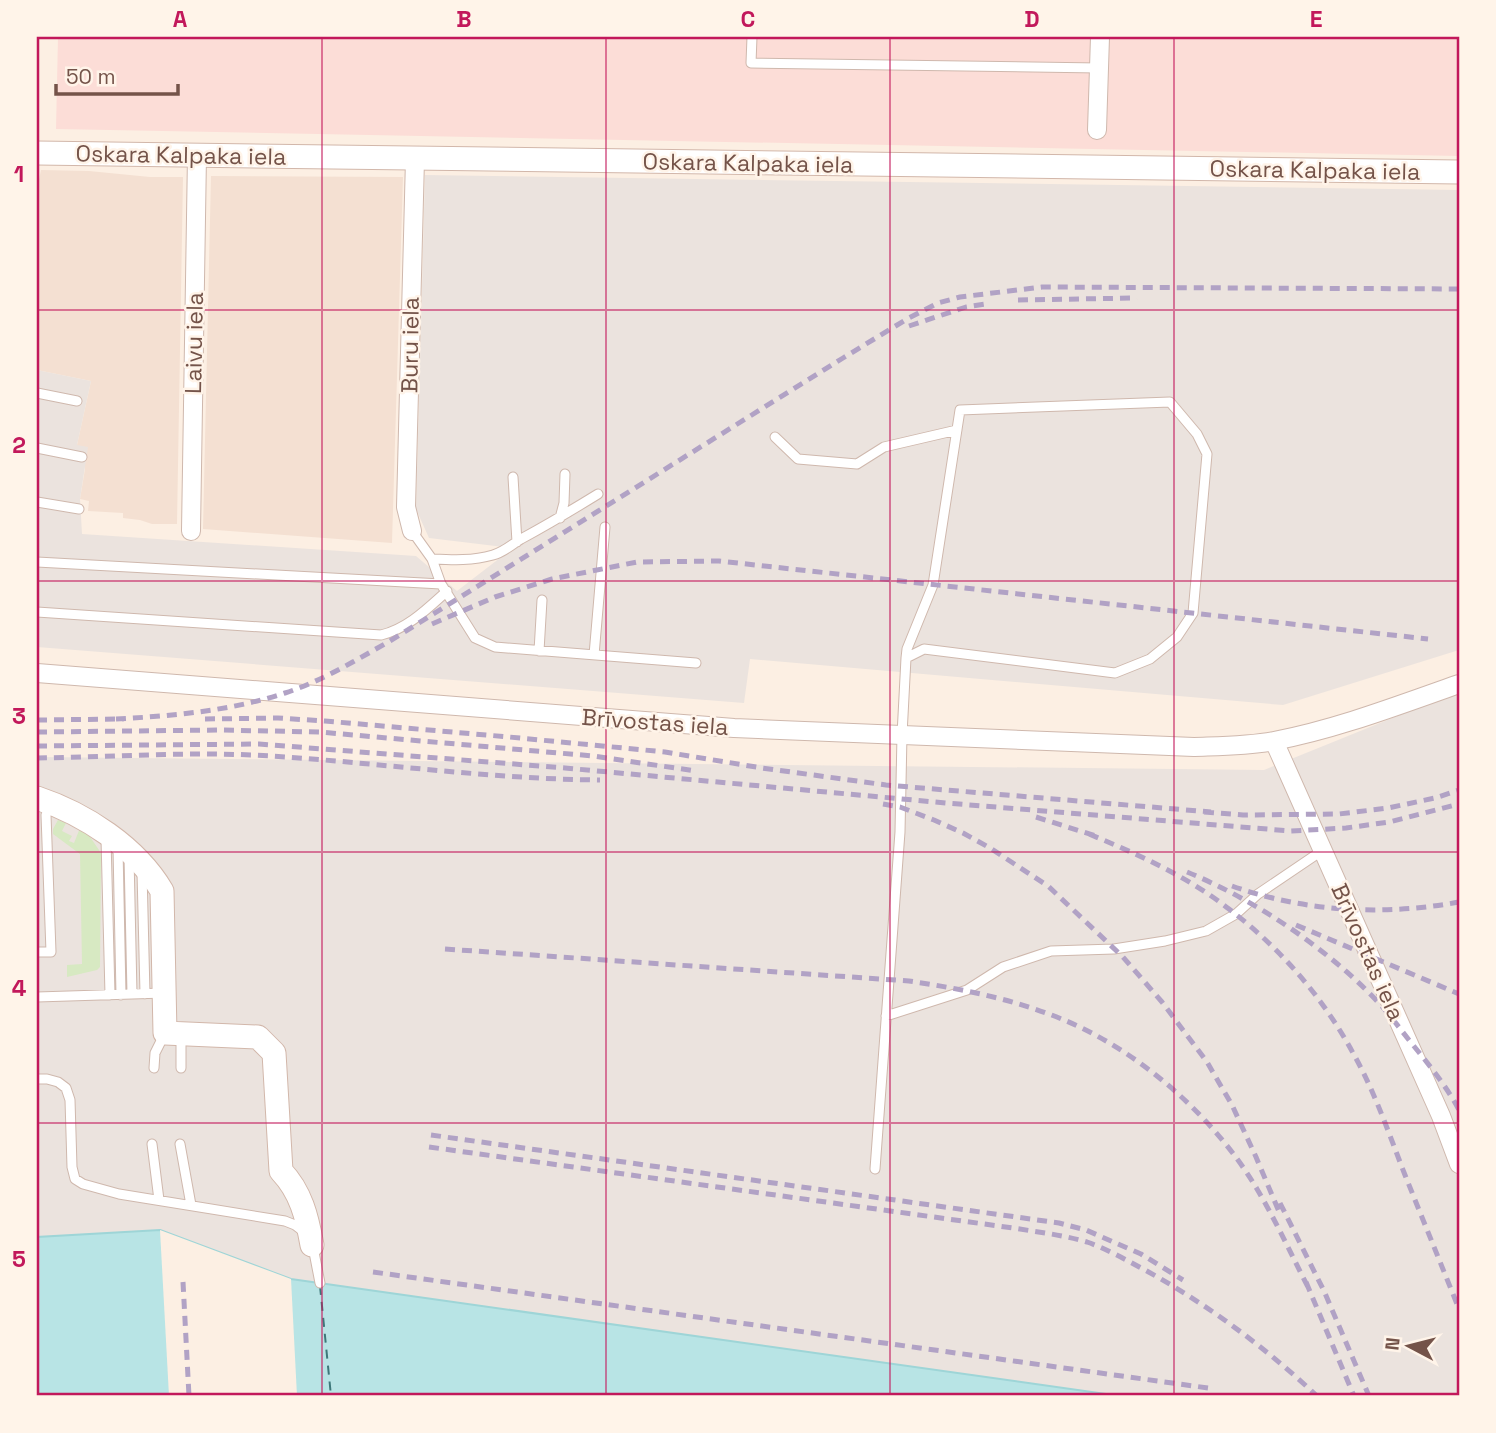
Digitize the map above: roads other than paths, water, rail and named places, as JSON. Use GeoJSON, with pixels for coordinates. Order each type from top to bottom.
{"type":"FeatureCollection","features":[{"type":"Feature","properties":{"kind":"main road","name":"Oskara Kalpaka iela"},"geometry":{"type":"LineString","coordinates":[[37,153],[1459,172]]}},
{"type":"Feature","properties":{"kind":"main road"},"geometry":{"type":"LineString","coordinates":[[44,800],[124,848],[155,878],[162,891],[155,994],[173,1034],[257,1037],[274,1053],[281,1171],[290,1180],[305,1211],[312,1245]]}},
{"type":"Feature","properties":{"kind":"street"},"geometry":{"type":"LineString","coordinates":[[1097,130],[1100,37]]}},
{"type":"Feature","properties":{"kind":"street","name":"Laivu iela"},"geometry":{"type":"LineString","coordinates":[[191,531],[197,155]]}},
{"type":"Feature","properties":{"kind":"street","name":"Buru iela"},"geometry":{"type":"LineString","coordinates":[[412,531],[406,507],[415,159]]}},
{"type":"Feature","properties":{"kind":"street","name":"Brīvostas iela"},"geometry":{"type":"LineString","coordinates":[[37,673],[734,728],[1194,747],[1274,741],[1319,730],[1459,684]]}},
{"type":"Feature","properties":{"kind":"street","name":"Brīvostas iela"},"geometry":{"type":"LineString","coordinates":[[1274,741],[1436,1104],[1459,1164]]}},
{"type":"Feature","properties":{"kind":"lane"},"geometry":{"type":"LineString","coordinates":[[752,37],[751,63],[1099,68]]}},
{"type":"Feature","properties":{"kind":"lane"},"geometry":{"type":"LineString","coordinates":[[37,393],[77,401]]}},
{"type":"Feature","properties":{"kind":"lane"},"geometry":{"type":"LineString","coordinates":[[875,1169],[900,832],[902,735],[906,658],[907,649],[933,585],[960,410],[1170,402],[1197,434],[1207,454],[1193,613],[1177,637],[1150,659],[1115,673],[924,649],[906,658]]}},
{"type":"Feature","properties":{"kind":"lane"},"geometry":{"type":"LineString","coordinates":[[775,437],[798,459],[857,464],[884,447],[957,429]]}},
{"type":"Feature","properties":{"kind":"lane"},"geometry":{"type":"LineString","coordinates":[[37,448],[82,457]]}},
{"type":"Feature","properties":{"kind":"lane"},"geometry":{"type":"LineString","coordinates":[[560,518],[564,503],[565,474]]}},
{"type":"Feature","properties":{"kind":"lane"},"geometry":{"type":"LineString","coordinates":[[513,477],[517,542]]}},
{"type":"Feature","properties":{"kind":"lane"},"geometry":{"type":"LineString","coordinates":[[432,559],[461,561],[506,550],[598,494]]}},
{"type":"Feature","properties":{"kind":"lane"},"geometry":{"type":"LineString","coordinates":[[37,502],[79,509]]}},
{"type":"Feature","properties":{"kind":"lane"},"geometry":{"type":"LineString","coordinates":[[594,655],[605,527]]}},
{"type":"Feature","properties":{"kind":"lane"},"geometry":{"type":"LineString","coordinates":[[412,531],[432,559],[444,588],[475,638],[495,647],[696,663]]}},
{"type":"Feature","properties":{"kind":"lane"},"geometry":{"type":"LineString","coordinates":[[37,562],[444,588]]}},
{"type":"Feature","properties":{"kind":"lane"},"geometry":{"type":"LineString","coordinates":[[37,612],[381,635],[394,632],[416,618],[444,588]]}},
{"type":"Feature","properties":{"kind":"lane"},"geometry":{"type":"LineString","coordinates":[[539,651],[542,600]]}},
{"type":"Feature","properties":{"kind":"lane"},"geometry":{"type":"LineString","coordinates":[[37,952],[51,952],[44,800]]}},
{"type":"Feature","properties":{"kind":"lane"},"geometry":{"type":"LineString","coordinates":[[124,848],[132,994]]}},
{"type":"Feature","properties":{"kind":"lane"},"geometry":{"type":"LineString","coordinates":[[121,995],[124,848]]}},
{"type":"Feature","properties":{"kind":"lane"},"geometry":{"type":"LineString","coordinates":[[110,995],[124,848]]}},
{"type":"Feature","properties":{"kind":"lane"},"geometry":{"type":"LineString","coordinates":[[886,1016],[967,990],[1003,967],[1051,951],[1114,949],[1206,931],[1236,914],[1258,894],[1323,850]]}},
{"type":"Feature","properties":{"kind":"lane"},"geometry":{"type":"LineString","coordinates":[[37,997],[155,994]]}},
{"type":"Feature","properties":{"kind":"lane"},"geometry":{"type":"LineString","coordinates":[[153,1068],[155,1052],[173,1034]]}},
{"type":"Feature","properties":{"kind":"lane"},"geometry":{"type":"LineString","coordinates":[[173,1034],[181,1068]]}},
{"type":"Feature","properties":{"kind":"lane"},"geometry":{"type":"LineString","coordinates":[[37,1079],[58,1082],[66,1088],[70,1100],[72,1167],[75,1179],[83,1184],[120,1194],[285,1221],[303,1230],[312,1245],[320,1283]]}},
{"type":"Feature","properties":{"kind":"lane"},"geometry":{"type":"LineString","coordinates":[[152,1144],[159,1200]]}},
{"type":"Feature","properties":{"kind":"lane"},"geometry":{"type":"LineString","coordinates":[[180,1144],[191,1205]]}},
{"type":"Feature","properties":{"kind":"water"},"geometry":{"type":"Polygon","coordinates":[[[160,1230],[291,1279],[1120,1396],[37,1396],[37,1237],[160,1230]]]}},
{"type":"Feature","properties":{"kind":"railway"},"geometry":{"type":"LineString","coordinates":[[116,719],[180,714],[243,704],[299,688],[352,663],[843,358],[938,303],[960,297],[1042,287],[1459,289]]}},
{"type":"Feature","properties":{"kind":"railway"},"geometry":{"type":"LineString","coordinates":[[1018,300],[1137,298]]}},
{"type":"Feature","properties":{"kind":"railway"},"geometry":{"type":"LineString","coordinates":[[909,326],[966,307],[986,304]]}},
{"type":"Feature","properties":{"kind":"railway"},"geometry":{"type":"LineString","coordinates":[[432,624],[495,597],[552,579],[637,562],[719,561],[1428,639]]}},
{"type":"Feature","properties":{"kind":"railway"},"geometry":{"type":"LineString","coordinates":[[205,719],[278,718],[509,737],[665,752],[886,785],[1211,812]]}},
{"type":"Feature","properties":{"kind":"railway"},"geometry":{"type":"LineString","coordinates":[[37,720],[124,719]]}},
{"type":"Feature","properties":{"kind":"railway"},"geometry":{"type":"LineString","coordinates":[[37,732],[319,732],[593,756],[696,771]]}},
{"type":"Feature","properties":{"kind":"railway"},"geometry":{"type":"LineString","coordinates":[[37,746],[259,744],[1291,831],[1389,822],[1459,804]]}},
{"type":"Feature","properties":{"kind":"railway"},"geometry":{"type":"LineString","coordinates":[[37,758],[242,755],[518,777],[600,780]]}},
{"type":"Feature","properties":{"kind":"railway"},"geometry":{"type":"LineString","coordinates":[[1204,812],[1243,815],[1339,814],[1388,808],[1459,790]]}},
{"type":"Feature","properties":{"kind":"railway"},"geometry":{"type":"LineString","coordinates":[[883,804],[900,807],[934,820],[990,848],[1048,886],[1123,957],[1162,1002],[1207,1062],[1232,1105],[1280,1214]]}},
{"type":"Feature","properties":{"kind":"railway"},"geometry":{"type":"LineString","coordinates":[[1036,817],[1096,836]]}},
{"type":"Feature","properties":{"kind":"railway"},"geometry":{"type":"LineString","coordinates":[[1089,834],[1161,867],[1213,897],[1266,940],[1314,993],[1341,1032],[1368,1083],[1459,1309]]}},
{"type":"Feature","properties":{"kind":"railway"},"geometry":{"type":"LineString","coordinates":[[1187,872],[1268,914],[1344,970],[1387,1012],[1438,1077],[1459,1110]]}},
{"type":"Feature","properties":{"kind":"railway"},"geometry":{"type":"LineString","coordinates":[[1232,886],[1288,901],[1345,909],[1402,909],[1459,902]]}},
{"type":"Feature","properties":{"kind":"railway"},"geometry":{"type":"LineString","coordinates":[[1296,925],[1459,994]]}},
{"type":"Feature","properties":{"kind":"railway"},"geometry":{"type":"LineString","coordinates":[[445,949],[909,981],[988,996],[1064,1020],[1121,1050],[1148,1069],[1174,1090],[1220,1137],[1257,1189],[1309,1289]]}},
{"type":"Feature","properties":{"kind":"railway"},"geometry":{"type":"LineString","coordinates":[[431,1135],[1059,1223],[1086,1230],[1141,1254],[1183,1280]]}},
{"type":"Feature","properties":{"kind":"railway"},"geometry":{"type":"LineString","coordinates":[[429,1147],[1013,1228],[1087,1242],[1145,1270],[1213,1312],[1257,1344],[1317,1396]]}},
{"type":"Feature","properties":{"kind":"railway"},"geometry":{"type":"LineString","coordinates":[[1280,1203],[1324,1291],[1369,1396]]}},
{"type":"Feature","properties":{"kind":"railway"},"geometry":{"type":"LineString","coordinates":[[373,1272],[1208,1388]]}},
{"type":"Feature","properties":{"kind":"railway"},"geometry":{"type":"LineString","coordinates":[[183,1282],[189,1396]]}},
{"type":"Feature","properties":{"kind":"railway"},"geometry":{"type":"LineString","coordinates":[[1306,1282],[1354,1396]]}}]}
